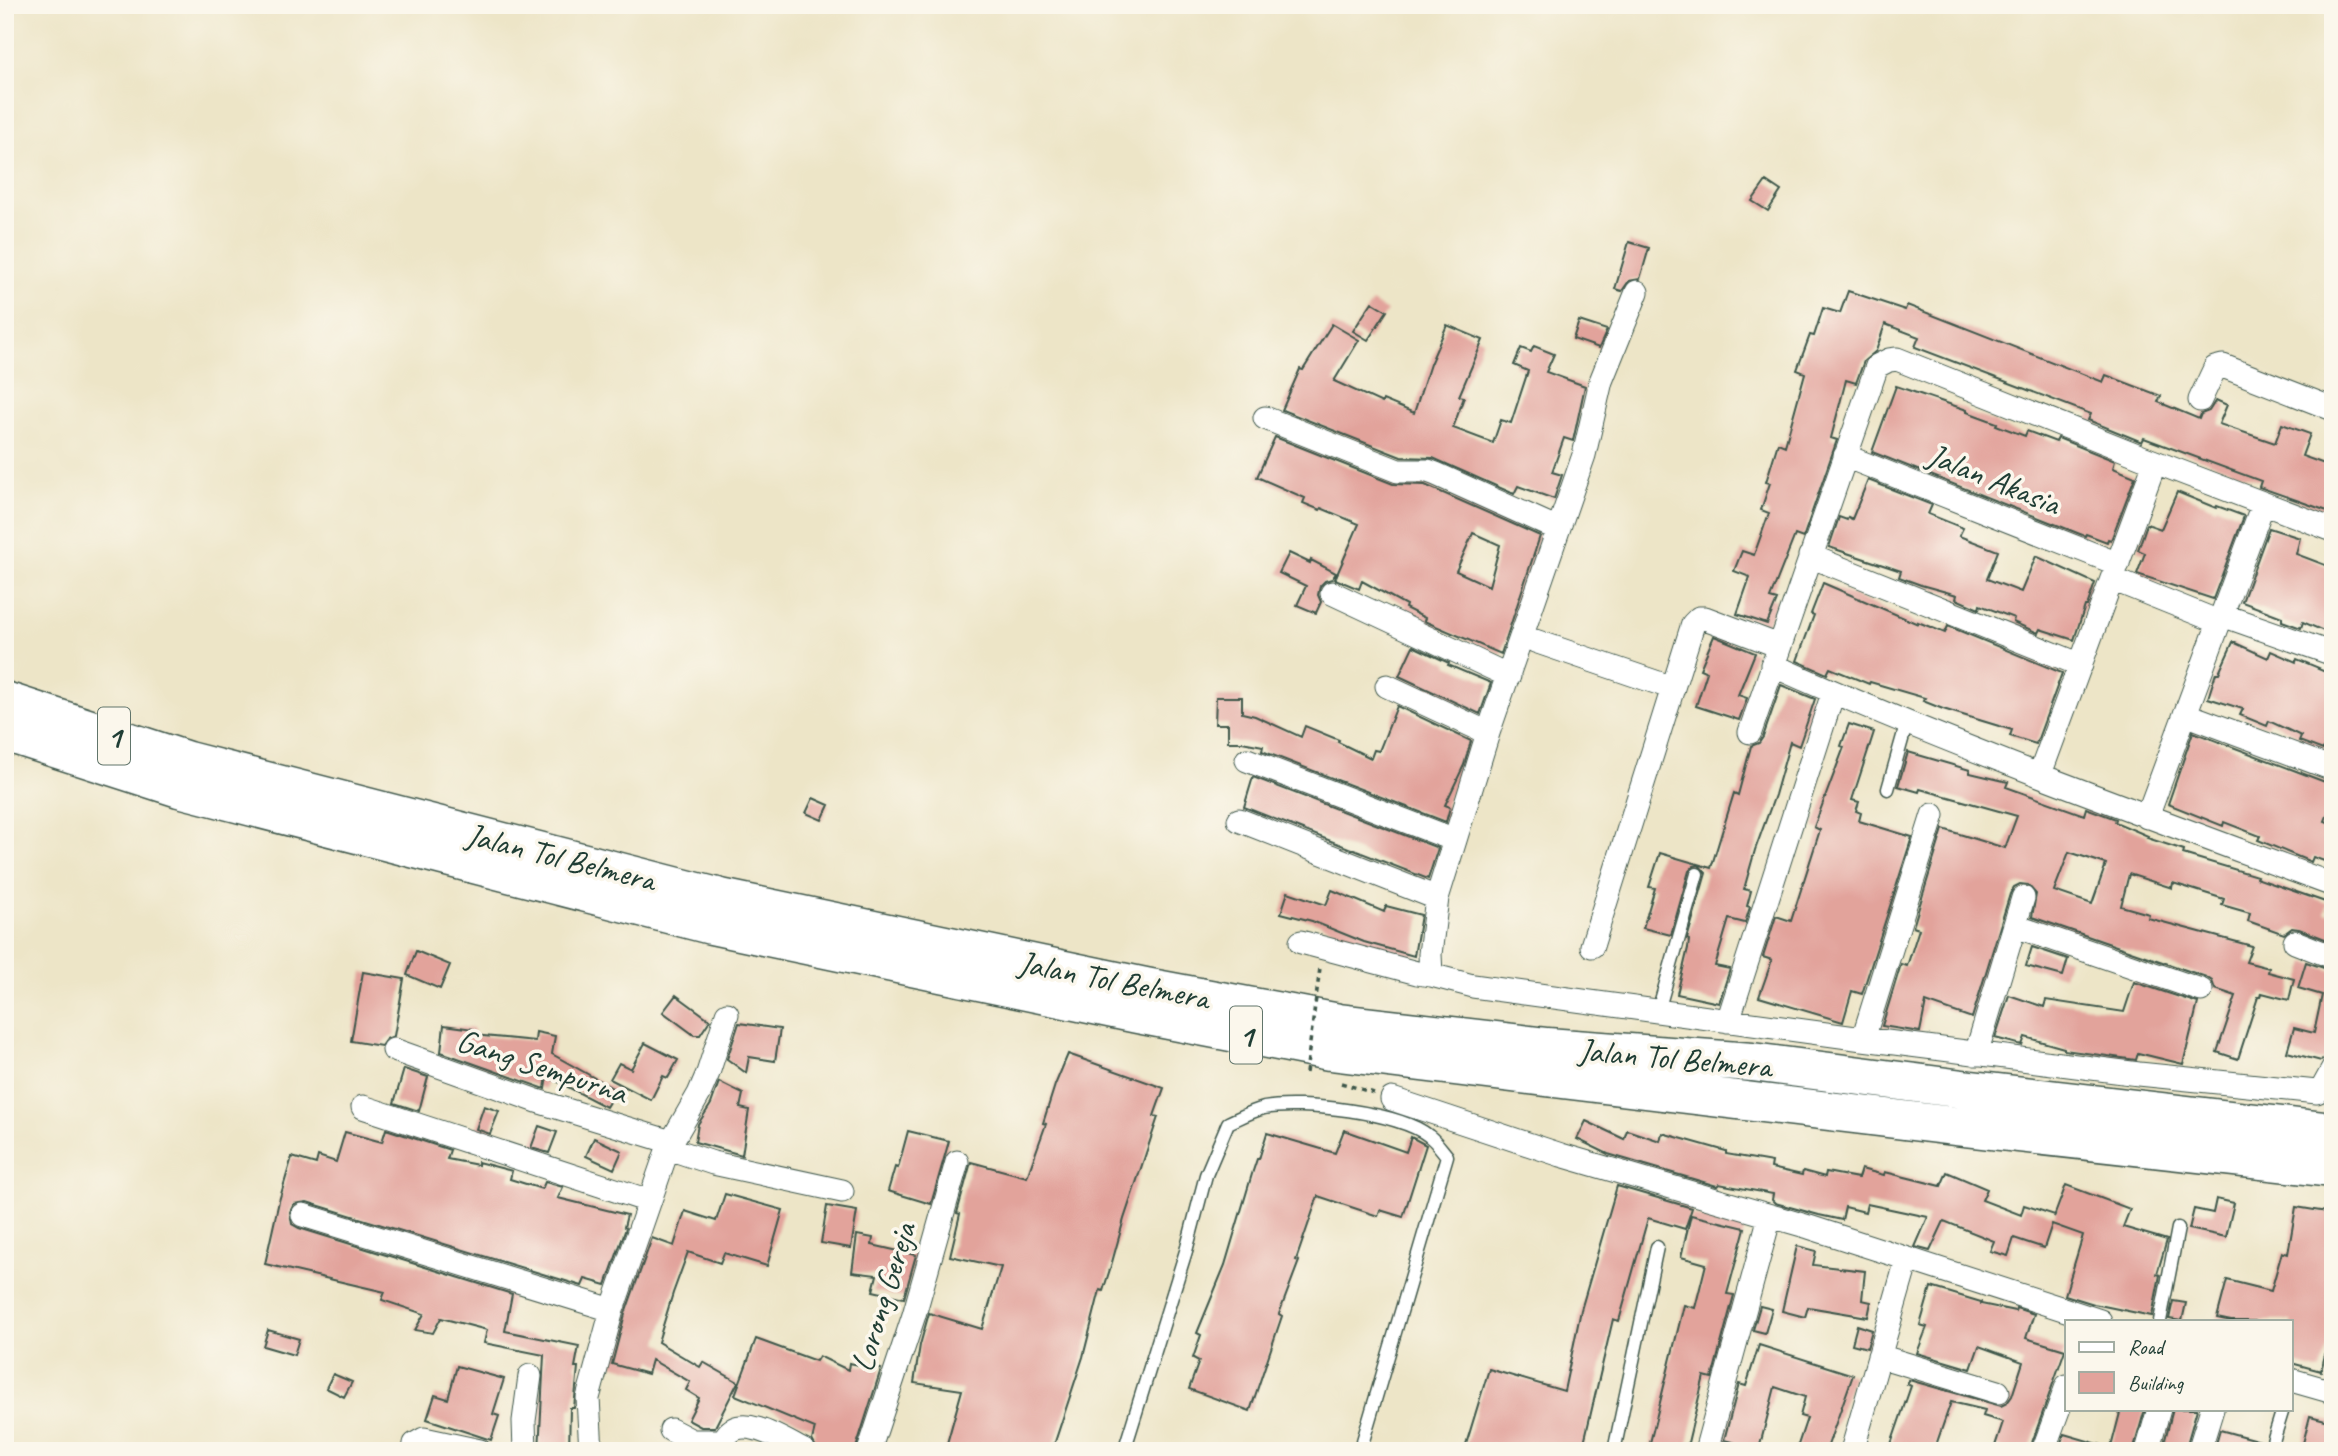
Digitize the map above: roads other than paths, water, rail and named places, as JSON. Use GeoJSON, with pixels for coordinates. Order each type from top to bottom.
{"type":"FeatureCollection","features":[{"type":"Feature","properties":{"kind":"highway","name":"Jalan Tol Belmera"},"geometry":{"type":"LineString","coordinates":[[21,721],[188,761],[720,898],[1146,987],[1339,1024],[1547,1048],[1752,1062],[2333,1132]]}},
{"type":"Feature","properties":{"kind":"highway","name":"Jalan Tol Belmera"},"geometry":{"type":"LineString","coordinates":[[21,721],[179,788],[711,925],[1123,1011],[1331,1051],[2333,1168]]}},
{"type":"Feature","properties":{"kind":"street"},"geometry":{"type":"LineString","coordinates":[[1431,975],[1430,954],[1437,898],[1488,733],[1584,455],[1601,381],[1637,292]]}},
{"type":"Feature","properties":{"kind":"street"},"geometry":{"type":"LineString","coordinates":[[1750,732],[1877,366],[1889,360],[1897,359],[2333,530]]}},
{"type":"Feature","properties":{"kind":"street"},"geometry":{"type":"LineString","coordinates":[[2200,400],[2210,374],[2215,368],[2223,366],[2333,409]]}},
{"type":"Feature","properties":{"kind":"street"},"geometry":{"type":"LineString","coordinates":[[1265,418],[1398,471],[1428,471],[1436,474],[1558,529]]}},
{"type":"Feature","properties":{"kind":"street","name":"Jalan Akasia"},"geometry":{"type":"LineString","coordinates":[[1845,456],[2221,618],[2333,654]]}},
{"type":"Feature","properties":{"kind":"street"},"geometry":{"type":"LineString","coordinates":[[2040,774],[2155,462]]}},
{"type":"Feature","properties":{"kind":"street"},"geometry":{"type":"LineString","coordinates":[[2147,817],[2263,504]]}},
{"type":"Feature","properties":{"kind":"street"},"geometry":{"type":"LineString","coordinates":[[1810,556],[2081,665]]}},
{"type":"Feature","properties":{"kind":"street"},"geometry":{"type":"LineString","coordinates":[[1332,593],[1509,676]]}},
{"type":"Feature","properties":{"kind":"street"},"geometry":{"type":"LineString","coordinates":[[1592,946],[1693,624],[1699,618],[1705,618],[1776,655],[1833,693],[2147,817],[2333,884]]}},
{"type":"Feature","properties":{"kind":"street"},"geometry":{"type":"LineString","coordinates":[[1535,640],[1673,688]]}},
{"type":"Feature","properties":{"kind":"street"},"geometry":{"type":"LineString","coordinates":[[1387,686],[1488,733]]}},
{"type":"Feature","properties":{"kind":"street"},"geometry":{"type":"LineString","coordinates":[[1728,1021],[1833,693]]}},
{"type":"Feature","properties":{"kind":"street"},"geometry":{"type":"LineString","coordinates":[[2185,714],[2333,769]]}},
{"type":"Feature","properties":{"kind":"street"},"geometry":{"type":"LineString","coordinates":[[1247,760],[1455,840]]}},
{"type":"Feature","properties":{"kind":"street"},"geometry":{"type":"LineString","coordinates":[[1863,1039],[1933,815]]}},
{"type":"Feature","properties":{"kind":"street"},"geometry":{"type":"LineString","coordinates":[[1239,820],[1437,898]]}},
{"type":"Feature","properties":{"kind":"street"},"geometry":{"type":"LineString","coordinates":[[1976,1054],[2023,898]]}},
{"type":"Feature","properties":{"kind":"street"},"geometry":{"type":"LineString","coordinates":[[2015,926],[2201,990]]}},
{"type":"Feature","properties":{"kind":"street"},"geometry":{"type":"LineString","coordinates":[[1301,942],[1473,986],[1976,1054],[2317,1092],[2322,1089],[2333,1069]]}},
{"type":"Feature","properties":{"kind":"street"},"geometry":{"type":"LineString","coordinates":[[2295,942],[2333,957]]}},
{"type":"Feature","properties":{"kind":"street"},"geometry":{"type":"LineString","coordinates":[[591,1451],[588,1398],[612,1310],[669,1145],[699,1094],[727,1014]]}},
{"type":"Feature","properties":{"kind":"street","name":"Gang Sempurna"},"geometry":{"type":"LineString","coordinates":[[394,1050],[669,1145],[713,1163],[842,1191]]}},
{"type":"Feature","properties":{"kind":"street"},"geometry":{"type":"LineString","coordinates":[[1392,1098],[1561,1155],[1770,1216],[2094,1320]]}},
{"type":"Feature","properties":{"kind":"street"},"geometry":{"type":"LineString","coordinates":[[363,1107],[649,1201]]}},
{"type":"Feature","properties":{"kind":"street","name":"Lorong Gereja"},"geometry":{"type":"LineString","coordinates":[[869,1451],[914,1315],[957,1162]]}},
{"type":"Feature","properties":{"kind":"street"},"geometry":{"type":"LineString","coordinates":[[303,1216],[612,1310]]}},
{"type":"Feature","properties":{"kind":"street"},"geometry":{"type":"LineString","coordinates":[[1706,1451],[1770,1216]]}},
{"type":"Feature","properties":{"kind":"street"},"geometry":{"type":"LineString","coordinates":[[1852,1451],[1907,1260]]}},
{"type":"Feature","properties":{"kind":"street"},"geometry":{"type":"LineString","coordinates":[[1879,1356],[1998,1392]]}},
{"type":"Feature","properties":{"kind":"street"},"geometry":{"type":"LineString","coordinates":[[525,1451],[524,1421],[530,1376]]}},
{"type":"Feature","properties":{"kind":"street"},"geometry":{"type":"LineString","coordinates":[[2292,1381],[2333,1392]]}},
{"type":"Feature","properties":{"kind":"street"},"geometry":{"type":"LineString","coordinates":[[2043,1451],[2065,1391]]}},
{"type":"Feature","properties":{"kind":"street"},"geometry":{"type":"LineString","coordinates":[[2147,1451],[2159,1410]]}},
{"type":"Feature","properties":{"kind":"street"},"geometry":{"type":"LineString","coordinates":[[2199,1451],[2212,1410]]}},
{"type":"Feature","properties":{"kind":"street"},"geometry":{"type":"LineString","coordinates":[[671,1430],[692,1441],[723,1446],[727,1434],[736,1428],[753,1427],[804,1451]]}},
{"type":"Feature","properties":{"kind":"street"},"geometry":{"type":"LineString","coordinates":[[414,1451],[415,1444],[424,1439],[480,1451]]}},
{"type":"Feature","properties":{"kind":"lane"},"geometry":{"type":"LineString","coordinates":[[1888,789],[1907,722]]}},
{"type":"Feature","properties":{"kind":"lane"},"geometry":{"type":"LineString","coordinates":[[1658,1011],[1697,874]]}},
{"type":"Feature","properties":{"kind":"lane"},"geometry":{"type":"LineString","coordinates":[[1124,1451],[1186,1251],[1206,1175],[1228,1123],[1263,1108],[1303,1107],[1347,1110],[1405,1123],[1428,1135],[1447,1156],[1360,1451]]}},
{"type":"Feature","properties":{"kind":"lane"},"geometry":{"type":"LineString","coordinates":[[2160,1320],[2178,1228]]}},
{"type":"Feature","properties":{"kind":"lane"},"geometry":{"type":"LineString","coordinates":[[1614,1451],[1657,1247]]}},
{"type":"Feature","properties":{"kind":"lane"},"geometry":{"type":"LineString","coordinates":[[2270,1451],[2283,1410]]}}]}
